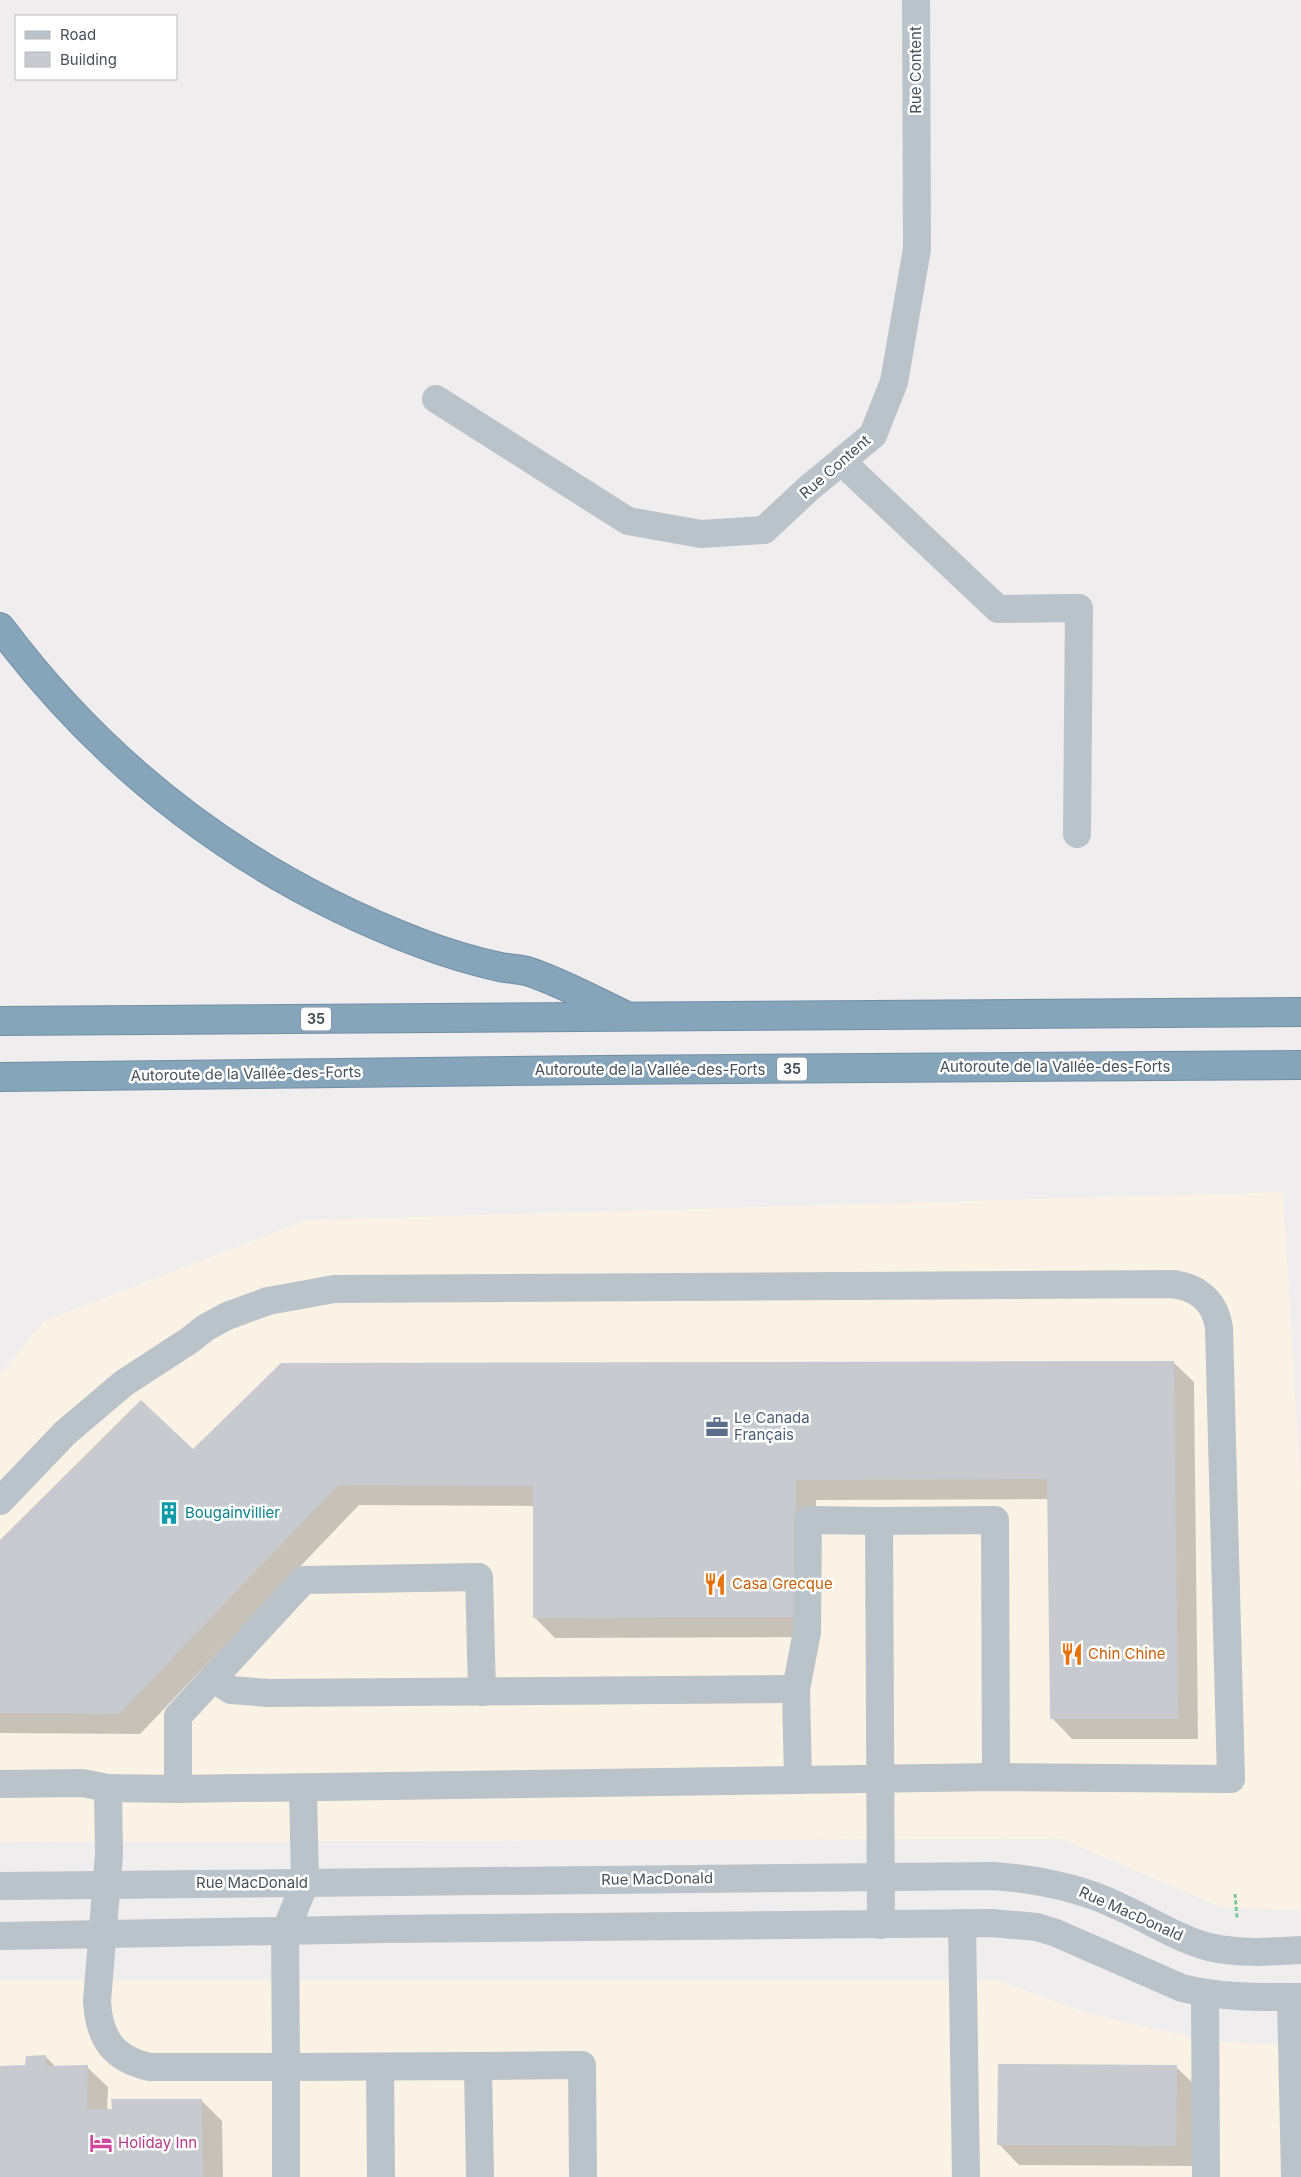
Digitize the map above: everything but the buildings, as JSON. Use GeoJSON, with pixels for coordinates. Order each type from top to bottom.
{"type":"FeatureCollection","features":[{"type":"Feature","properties":{"kind":"highway"},"geometry":{"type":"LineString","coordinates":[[0,627],[47,686],[113,756],[144,784],[257,864],[341,909],[421,943],[483,962],[529,972],[631,1018]]}},
{"type":"Feature","properties":{"kind":"highway","name":"35"},"geometry":{"type":"LineString","coordinates":[[0,1021],[1301,1012]]}},
{"type":"Feature","properties":{"kind":"highway","name":"Autoroute de la Vallée-des-Forts"},"geometry":{"type":"LineString","coordinates":[[0,1077],[1301,1065]]}},
{"type":"Feature","properties":{"kind":"street","name":"Rue Content"},"geometry":{"type":"LineString","coordinates":[[436,399],[628,521],[701,534],[764,530],[873,435],[894,382],[917,249],[916,0]]}},
{"type":"Feature","properties":{"kind":"street"},"geometry":{"type":"LineString","coordinates":[[842,462],[998,609],[1079,608],[1077,834]]}},
{"type":"Feature","properties":{"kind":"street"},"geometry":{"type":"LineString","coordinates":[[0,1501],[65,1433],[124,1383],[227,1316],[268,1301],[298,1294],[370,1287],[1172,1284],[1193,1289],[1209,1301],[1218,1318],[1231,1779],[880,1778],[303,1789],[108,1788],[82,1783],[0,1784]]}},
{"type":"Feature","properties":{"kind":"street"},"geometry":{"type":"LineString","coordinates":[[798,1780],[796,1689],[807,1632],[808,1520],[995,1520],[996,1777]]}},
{"type":"Feature","properties":{"kind":"street"},"geometry":{"type":"LineString","coordinates":[[879,1521],[881,1925]]}},
{"type":"Feature","properties":{"kind":"street"},"geometry":{"type":"LineString","coordinates":[[178,1789],[178,1716],[304,1580],[479,1577],[482,1692]]}},
{"type":"Feature","properties":{"kind":"street"},"geometry":{"type":"LineString","coordinates":[[214,1678],[231,1690],[268,1693],[796,1689]]}},
{"type":"Feature","properties":{"kind":"street"},"geometry":{"type":"LineString","coordinates":[[108,1788],[109,1855],[97,2001],[98,2018],[110,2045],[120,2056],[134,2063],[150,2067],[582,2065],[583,2177]]}},
{"type":"Feature","properties":{"kind":"street"},"geometry":{"type":"LineString","coordinates":[[286,2177],[285,1932],[305,1883],[303,1789]]}},
{"type":"Feature","properties":{"kind":"street","name":"Rue MacDonald"},"geometry":{"type":"LineString","coordinates":[[0,1886],[992,1876],[1048,1882],[1092,1894],[1207,1946],[1242,1951],[1301,1950]]}},
{"type":"Feature","properties":{"kind":"street"},"geometry":{"type":"LineString","coordinates":[[962,1923],[966,2177]]}},
{"type":"Feature","properties":{"kind":"street"},"geometry":{"type":"LineString","coordinates":[[0,1936],[962,1923],[1016,1924],[1037,1927],[1086,1944],[1182,1988],[1205,1994],[1254,1998],[1296,1997],[1295,2177]]}},
{"type":"Feature","properties":{"kind":"street"},"geometry":{"type":"LineString","coordinates":[[1205,1994],[1206,2177]]}},
{"type":"Feature","properties":{"kind":"street"},"geometry":{"type":"LineString","coordinates":[[478,2066],[480,2177]]}},
{"type":"Feature","properties":{"kind":"street"},"geometry":{"type":"LineString","coordinates":[[380,2067],[381,2177]]}},
{"type":"Feature","properties":{"kind":"path"},"geometry":{"type":"LineString","coordinates":[[1235,1894],[1237,1919]]}},
{"type":"Feature","properties":{"kind":"shaded area"},"geometry":{"type":"Polygon","coordinates":[[[1283,1192],[1301,1491],[1301,1911],[1221,1907],[1061,1839],[0,1842],[0,1375],[44,1321],[307,1220],[1283,1192]]]}},
{"type":"Feature","properties":{"kind":"shaded area"},"geometry":{"type":"Polygon","coordinates":[[[0,1980],[997,1980],[1090,2014],[1209,2041],[1301,2046],[1301,2177],[0,2177],[0,1980]]]}},
{"type":"Feature","properties":{"kind":"place","name":"Le Canada Français"},"geometry":{"type":"Point","coordinates":[717,1427]}},
{"type":"Feature","properties":{"kind":"place","name":"Bougainvillier"},"geometry":{"type":"Point","coordinates":[169,1513]}},
{"type":"Feature","properties":{"kind":"place","name":"Casa Grecque"},"geometry":{"type":"Point","coordinates":[715,1584]}},
{"type":"Feature","properties":{"kind":"place","name":"Chin Chine"},"geometry":{"type":"Point","coordinates":[1072,1654]}},
{"type":"Feature","properties":{"kind":"place","name":"Holiday Inn"},"geometry":{"type":"Point","coordinates":[101,2143]}}]}
